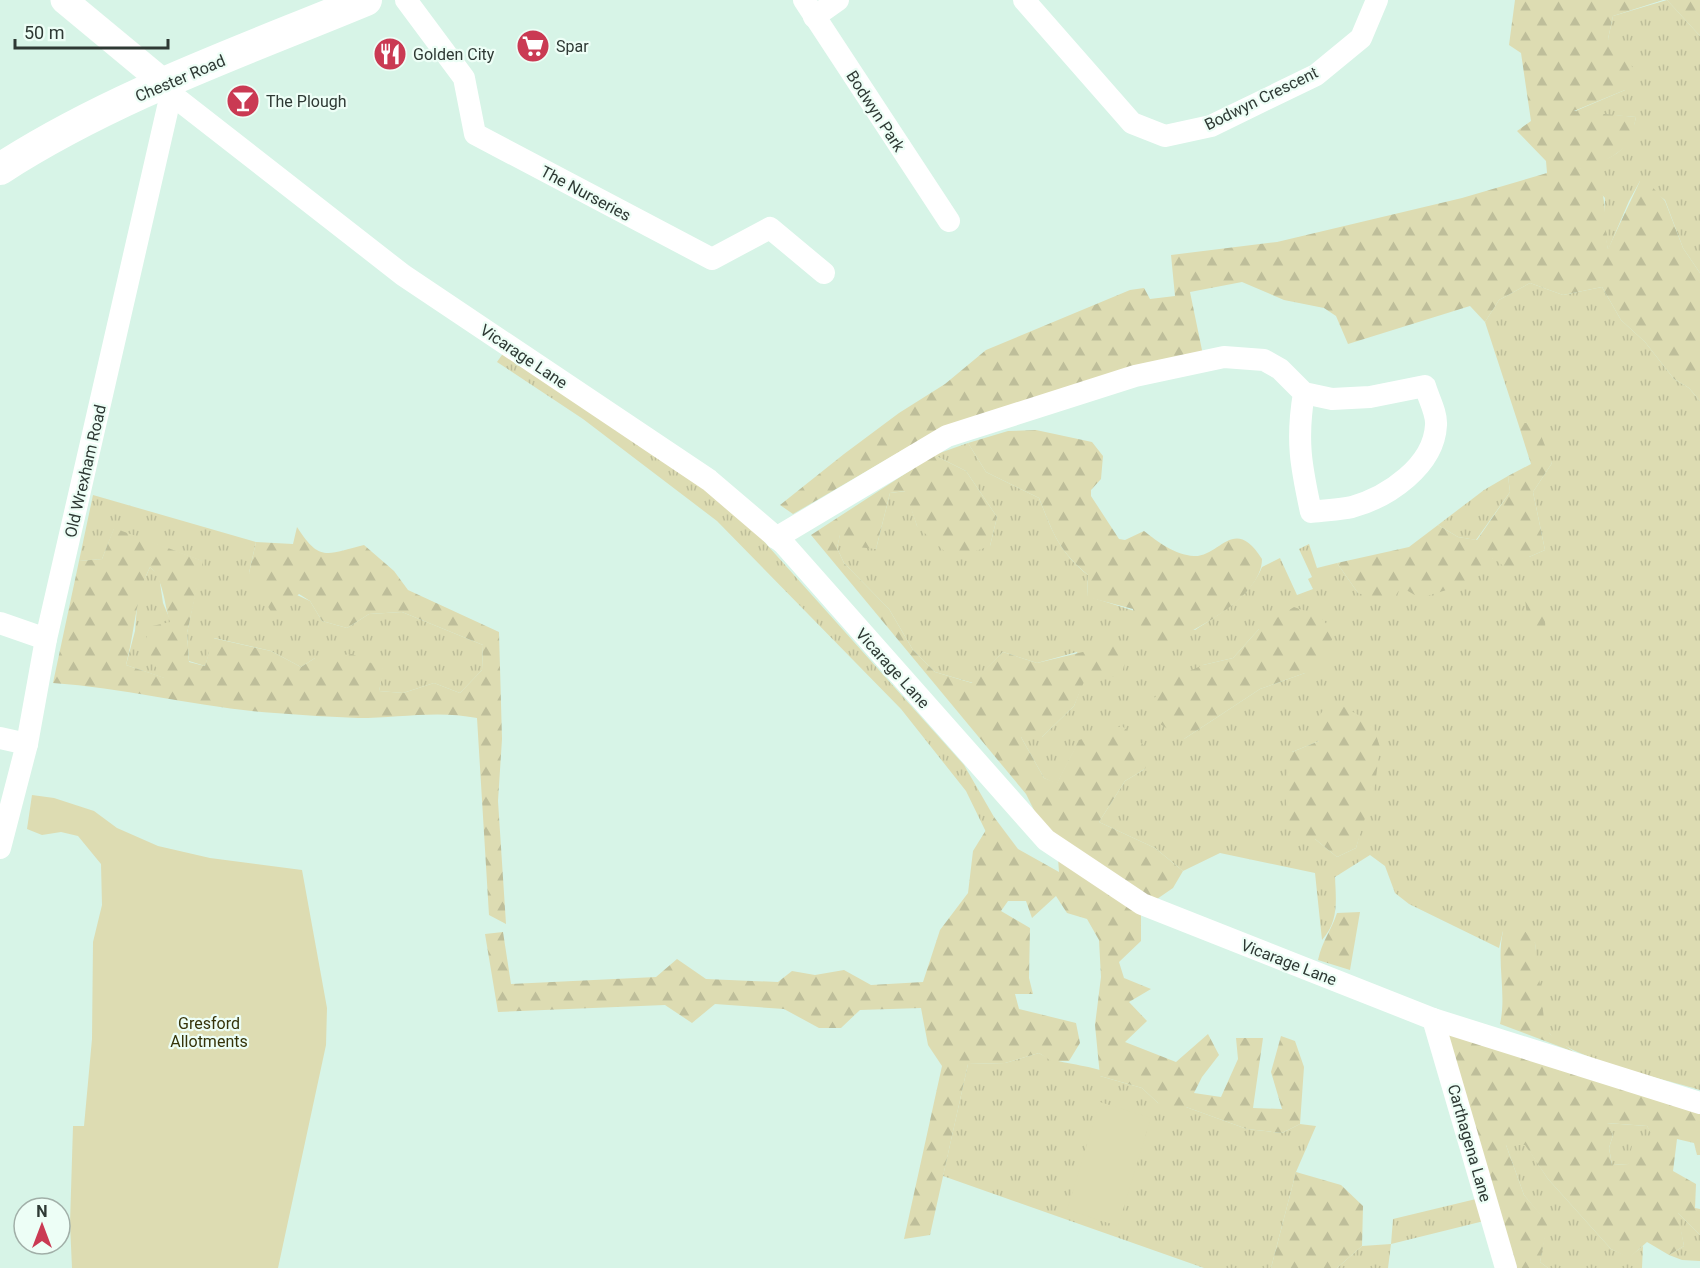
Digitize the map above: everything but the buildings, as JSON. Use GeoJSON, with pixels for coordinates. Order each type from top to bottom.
{"type":"FeatureCollection","features":[{"type":"Feature","properties":{"kind":"main road","name":"Chester Road"},"geometry":{"type":"LineString","coordinates":[[0,169],[45,140],[366,0]]}},
{"type":"Feature","properties":{"kind":"street"},"geometry":{"type":"LineString","coordinates":[[64,0],[168,88]]}},
{"type":"Feature","properties":{"kind":"street","name":"The Nurseries"},"geometry":{"type":"LineString","coordinates":[[406,0],[464,78],[475,134],[712,259],[770,228],[824,273]]}},
{"type":"Feature","properties":{"kind":"street"},"geometry":{"type":"LineString","coordinates":[[809,8],[838,0]]}},
{"type":"Feature","properties":{"kind":"street","name":"Bodwyn Crescent"},"geometry":{"type":"LineString","coordinates":[[1024,0],[1132,123],[1165,136],[1211,126],[1316,75],[1361,38],[1377,0]]}},
{"type":"Feature","properties":{"kind":"street","name":"Bodwyn Park"},"geometry":{"type":"LineString","coordinates":[[809,8],[949,221]]}},
{"type":"Feature","properties":{"kind":"street","name":"Vicarage Lane"},"geometry":{"type":"LineString","coordinates":[[168,88],[404,275],[709,480],[776,538],[1046,840],[1142,904],[1433,1019],[1700,1103]]}},
{"type":"Feature","properties":{"kind":"street","name":"Old Wrexham Road"},"geometry":{"type":"LineString","coordinates":[[0,848],[27,744],[46,639],[168,88]]}},
{"type":"Feature","properties":{"kind":"street"},"geometry":{"type":"LineString","coordinates":[[776,538],[947,436],[1135,376],[1224,357],[1264,360],[1280,369],[1304,393],[1332,399],[1370,397],[1425,386],[1436,424],[1431,448],[1413,472],[1384,495],[1351,507],[1311,512],[1299,456],[1298,428],[1304,393]]}},
{"type":"Feature","properties":{"kind":"street"},"geometry":{"type":"LineString","coordinates":[[0,622],[46,639]]}},
{"type":"Feature","properties":{"kind":"street"},"geometry":{"type":"LineString","coordinates":[[0,738],[27,744]]}},
{"type":"Feature","properties":{"kind":"street","name":"Carthagena Lane"},"geometry":{"type":"LineString","coordinates":[[1433,1019],[1506,1268]]}},
{"type":"Feature","properties":{"kind":"green space"},"geometry":{"type":"Polygon","coordinates":[[[1515,0],[1663,0],[1613,16],[1608,39],[1635,70],[1625,90],[1574,111],[1636,117],[1633,133],[1630,141],[1613,156],[1600,163],[1579,169],[1596,179],[1600,185],[1604,202],[1608,249],[1640,181],[1646,180],[1665,201],[1683,248],[1700,273],[1700,401],[1689,388],[1674,379],[1645,342],[1621,320],[1602,287],[1563,295],[1530,283],[1499,300],[1485,322],[1470,306],[1348,344],[1336,316],[1324,308],[1284,300],[1242,282],[1190,292],[1203,355],[908,447],[793,514],[780,505],[899,413],[945,384],[986,350],[1130,290],[1144,288],[1150,299],[1175,296],[1171,255],[1277,242],[1462,198],[1547,173],[1546,161],[1517,131],[1531,121],[1521,53],[1509,45],[1515,0]]]}},
{"type":"Feature","properties":{"kind":"green space"},"geometry":{"type":"Polygon","coordinates":[[[1667,0],[1700,36],[1700,273],[1683,248],[1665,200],[1640,181],[1608,250],[1604,230],[1605,198],[1578,169],[1600,162],[1617,153],[1628,140],[1636,117],[1573,112],[1625,90],[1608,39],[1613,16],[1667,0]]]}},
{"type":"Feature","properties":{"kind":"green space"},"geometry":{"type":"Polygon","coordinates":[[[1667,0],[1700,0],[1700,36],[1667,0]]]}},
{"type":"Feature","properties":{"kind":"green space"},"geometry":{"type":"Polygon","coordinates":[[[1530,283],[1563,295],[1602,287],[1621,320],[1645,342],[1674,379],[1689,388],[1700,401],[1700,1090],[1597,1060],[1561,1043],[1550,1034],[1542,1016],[1535,943],[1503,931],[1499,948],[1409,904],[1395,893],[1385,866],[1370,855],[1335,877],[1334,918],[1322,940],[1315,873],[1220,853],[1183,871],[1155,848],[1099,822],[1125,781],[1145,769],[1079,741],[1057,784],[1044,778],[1021,737],[1042,737],[1074,706],[1085,677],[1077,652],[1037,663],[1003,652],[973,683],[935,672],[913,650],[889,609],[844,563],[837,548],[840,534],[876,549],[890,493],[906,491],[917,526],[990,546],[997,517],[966,471],[934,455],[968,443],[986,472],[1039,498],[1063,549],[1088,575],[1087,596],[1195,630],[1242,596],[1257,578],[1262,567],[1280,558],[1297,595],[1313,589],[1308,579],[1312,577],[1299,549],[1309,544],[1317,568],[1337,563],[1358,593],[1401,587],[1493,558],[1529,557],[1545,550],[1533,492],[1552,463],[1527,423],[1518,423],[1485,322],[1499,300],[1530,283]],[[1259,629],[1233,658],[1203,665],[1184,739],[1260,689],[1305,673],[1259,629]],[[1319,741],[1292,752],[1315,839],[1337,857],[1356,848],[1362,825],[1319,741]]]}},
{"type":"Feature","properties":{"kind":"green space"},"geometry":{"type":"Polygon","coordinates":[[[504,352],[706,487],[752,528],[964,765],[994,817],[986,832],[966,791],[901,709],[717,521],[583,419],[497,362],[504,352]]]}},
{"type":"Feature","properties":{"kind":"green space"},"geometry":{"type":"Polygon","coordinates":[[[1518,423],[1527,423],[1540,433],[1552,463],[1533,492],[1545,550],[1529,557],[1514,574],[1493,558],[1473,582],[1420,598],[1401,587],[1390,605],[1358,593],[1337,563],[1409,547],[1438,525],[1458,537],[1477,540],[1510,492],[1508,476],[1531,464],[1518,423]]]}},
{"type":"Feature","properties":{"kind":"green space"},"geometry":{"type":"Polygon","coordinates":[[[1036,430],[1092,442],[1103,456],[1101,479],[1091,490],[1091,496],[1119,539],[1125,540],[1144,531],[1174,551],[1194,556],[1212,551],[1227,541],[1243,540],[1252,546],[1262,559],[1259,574],[1250,588],[1237,601],[1204,624],[1156,645],[1136,633],[1133,609],[1087,597],[1088,575],[1063,549],[1039,498],[986,472],[968,443],[1008,431],[1036,430]]]}},
{"type":"Feature","properties":{"kind":"green space"},"geometry":{"type":"Polygon","coordinates":[[[934,455],[966,471],[997,517],[990,546],[953,559],[917,526],[905,491],[890,493],[876,549],[848,546],[840,535],[837,548],[844,563],[889,609],[913,650],[935,672],[972,683],[1003,652],[1037,663],[1120,643],[1127,654],[1121,677],[1086,677],[1074,706],[1042,737],[1021,737],[1044,778],[1057,783],[1079,740],[1122,726],[1151,752],[1145,769],[1125,781],[1099,822],[1155,848],[1183,871],[1173,888],[1141,910],[1141,941],[1119,962],[1124,978],[1151,989],[1129,1002],[1147,1021],[1125,1042],[1176,1062],[1208,1034],[1219,1055],[1202,1077],[1194,1093],[1221,1097],[1238,1059],[1236,1038],[1263,1038],[1253,1108],[1282,1109],[1271,1072],[1281,1036],[1295,1041],[1304,1067],[1300,1124],[1282,1133],[1247,1129],[1186,1107],[1176,1114],[1158,1103],[1142,1088],[1100,1076],[1095,1025],[1101,977],[1099,940],[1087,919],[1067,913],[1056,896],[1032,918],[1026,901],[1008,901],[1001,911],[1030,928],[1029,978],[1033,994],[1015,994],[1019,1009],[1076,1023],[1080,1043],[1069,1061],[1051,1061],[1039,1053],[1005,1063],[968,1064],[930,1235],[904,1239],[942,1066],[928,1045],[921,1008],[860,1010],[841,1028],[819,1028],[784,1009],[715,1004],[692,1023],[665,1005],[498,1012],[485,934],[503,932],[511,984],[656,977],[677,959],[706,979],[778,982],[792,971],[815,975],[844,970],[871,985],[923,982],[940,930],[968,893],[973,851],[994,817],[1018,849],[1059,872],[1058,858],[1026,794],[811,535],[934,455]]]}},
{"type":"Feature","properties":{"kind":"green space"},"geometry":{"type":"Polygon","coordinates":[[[1508,476],[1510,492],[1476,540],[1458,537],[1438,525],[1484,490],[1508,476]]]}},
{"type":"Feature","properties":{"kind":"green space"},"geometry":{"type":"Polygon","coordinates":[[[93,495],[256,542],[249,573],[310,601],[322,621],[347,628],[369,614],[402,612],[483,645],[482,670],[460,693],[434,683],[403,693],[379,691],[383,669],[315,658],[301,667],[271,651],[214,638],[205,666],[189,661],[187,633],[202,561],[114,529],[102,559],[79,561],[93,495]]]}},
{"type":"Feature","properties":{"kind":"green space"},"geometry":{"type":"Polygon","coordinates":[[[297,527],[312,546],[325,553],[364,545],[394,571],[408,590],[499,632],[502,739],[498,801],[506,924],[489,915],[477,718],[432,714],[358,718],[275,713],[53,683],[79,561],[102,559],[114,528],[203,561],[187,633],[189,662],[205,666],[213,638],[271,651],[301,667],[315,658],[352,654],[384,669],[379,691],[403,693],[434,683],[460,693],[482,670],[483,645],[402,612],[369,614],[347,628],[322,621],[310,601],[299,594],[274,617],[249,573],[256,542],[293,544],[297,527]],[[150,567],[141,590],[126,665],[165,678],[145,654],[148,627],[170,622],[161,585],[150,567]]]}},
{"type":"Feature","properties":{"kind":"green space"},"geometry":{"type":"Polygon","coordinates":[[[150,567],[159,576],[163,603],[171,622],[167,679],[126,665],[135,631],[138,594],[150,567]]]}},
{"type":"Feature","properties":{"kind":"green space"},"geometry":{"type":"Polygon","coordinates":[[[1525,598],[1537,599],[1545,621],[1546,640],[1528,627],[1525,598]]]}},
{"type":"Feature","properties":{"kind":"green space"},"geometry":{"type":"Polygon","coordinates":[[[1294,607],[1319,616],[1334,632],[1327,657],[1305,673],[1260,689],[1184,739],[1160,724],[1150,703],[1171,679],[1203,665],[1233,658],[1259,629],[1294,607]]]}},
{"type":"Feature","properties":{"kind":"green space"},"geometry":{"type":"Polygon","coordinates":[[[1341,705],[1372,723],[1380,747],[1375,785],[1356,848],[1337,857],[1315,839],[1294,837],[1285,794],[1292,752],[1319,741],[1319,716],[1325,708],[1341,705]]]}},
{"type":"Feature","properties":{"kind":"green space","name":"Gresford Allotments"},"geometry":{"type":"Polygon","coordinates":[[[32,795],[54,798],[94,811],[117,828],[158,846],[210,858],[302,870],[327,1008],[326,1045],[278,1268],[72,1268],[73,1126],[84,1126],[92,1039],[93,942],[102,905],[101,864],[78,836],[61,832],[42,835],[27,829],[32,795]]]}},
{"type":"Feature","properties":{"kind":"green space"},"geometry":{"type":"Polygon","coordinates":[[[1360,912],[1350,970],[1318,960],[1337,913],[1360,912]]]}},
{"type":"Feature","properties":{"kind":"green space"},"geometry":{"type":"Polygon","coordinates":[[[1519,924],[1535,943],[1544,1019],[1550,1034],[1574,1052],[1500,1024],[1503,931],[1519,924]]]}},
{"type":"Feature","properties":{"kind":"green space"},"geometry":{"type":"Polygon","coordinates":[[[1442,1031],[1700,1112],[1700,1155],[1697,1155],[1694,1143],[1677,1139],[1673,1171],[1696,1184],[1695,1208],[1700,1209],[1700,1235],[1678,1213],[1684,1246],[1669,1255],[1647,1242],[1629,1258],[1611,1249],[1548,1179],[1525,1145],[1506,1145],[1524,1195],[1548,1223],[1540,1262],[1548,1268],[1511,1268],[1442,1031]],[[1607,1123],[1613,1135],[1609,1148],[1612,1165],[1628,1164],[1633,1141],[1652,1135],[1647,1126],[1607,1123]]]}},
{"type":"Feature","properties":{"kind":"green space"},"geometry":{"type":"Polygon","coordinates":[[[1039,1053],[1059,1061],[1100,1070],[1100,1076],[1142,1088],[1158,1103],[1186,1107],[1247,1129],[1282,1133],[1300,1124],[1316,1126],[1296,1172],[1271,1268],[1204,1268],[943,1176],[968,1064],[1005,1063],[1039,1053]]]}},
{"type":"Feature","properties":{"kind":"green space"},"geometry":{"type":"Polygon","coordinates":[[[1100,1102],[1151,1118],[1118,1226],[1067,1210],[1100,1102]]]}},
{"type":"Feature","properties":{"kind":"green space"},"geometry":{"type":"Polygon","coordinates":[[[1606,1123],[1647,1126],[1653,1135],[1628,1164],[1612,1165],[1609,1148],[1613,1135],[1606,1123]]]}},
{"type":"Feature","properties":{"kind":"green space"},"geometry":{"type":"Polygon","coordinates":[[[1525,1144],[1548,1179],[1611,1249],[1629,1257],[1643,1246],[1642,1268],[1548,1268],[1540,1262],[1547,1223],[1524,1195],[1506,1145],[1525,1144]]]}},
{"type":"Feature","properties":{"kind":"green space"},"geometry":{"type":"Polygon","coordinates":[[[1296,1172],[1341,1185],[1363,1206],[1362,1246],[1337,1268],[1271,1268],[1296,1172]]]}},
{"type":"Feature","properties":{"kind":"green space"},"geometry":{"type":"Polygon","coordinates":[[[1476,1199],[1484,1221],[1391,1244],[1393,1219],[1476,1199]]]}},
{"type":"Feature","properties":{"kind":"green space"},"geometry":{"type":"Polygon","coordinates":[[[1677,1212],[1700,1235],[1700,1261],[1682,1260],[1669,1255],[1684,1246],[1677,1212]]]}},
{"type":"Feature","properties":{"kind":"green space"},"geometry":{"type":"Polygon","coordinates":[[[1391,1244],[1388,1268],[1337,1268],[1362,1246],[1391,1244]]]}},
{"type":"Feature","properties":{"kind":"place","name":"Spar"},"geometry":{"type":"Point","coordinates":[533,46]}},
{"type":"Feature","properties":{"kind":"place","name":"Golden City"},"geometry":{"type":"Point","coordinates":[390,54]}},
{"type":"Feature","properties":{"kind":"place","name":"The Plough"},"geometry":{"type":"Point","coordinates":[243,101]}}]}
